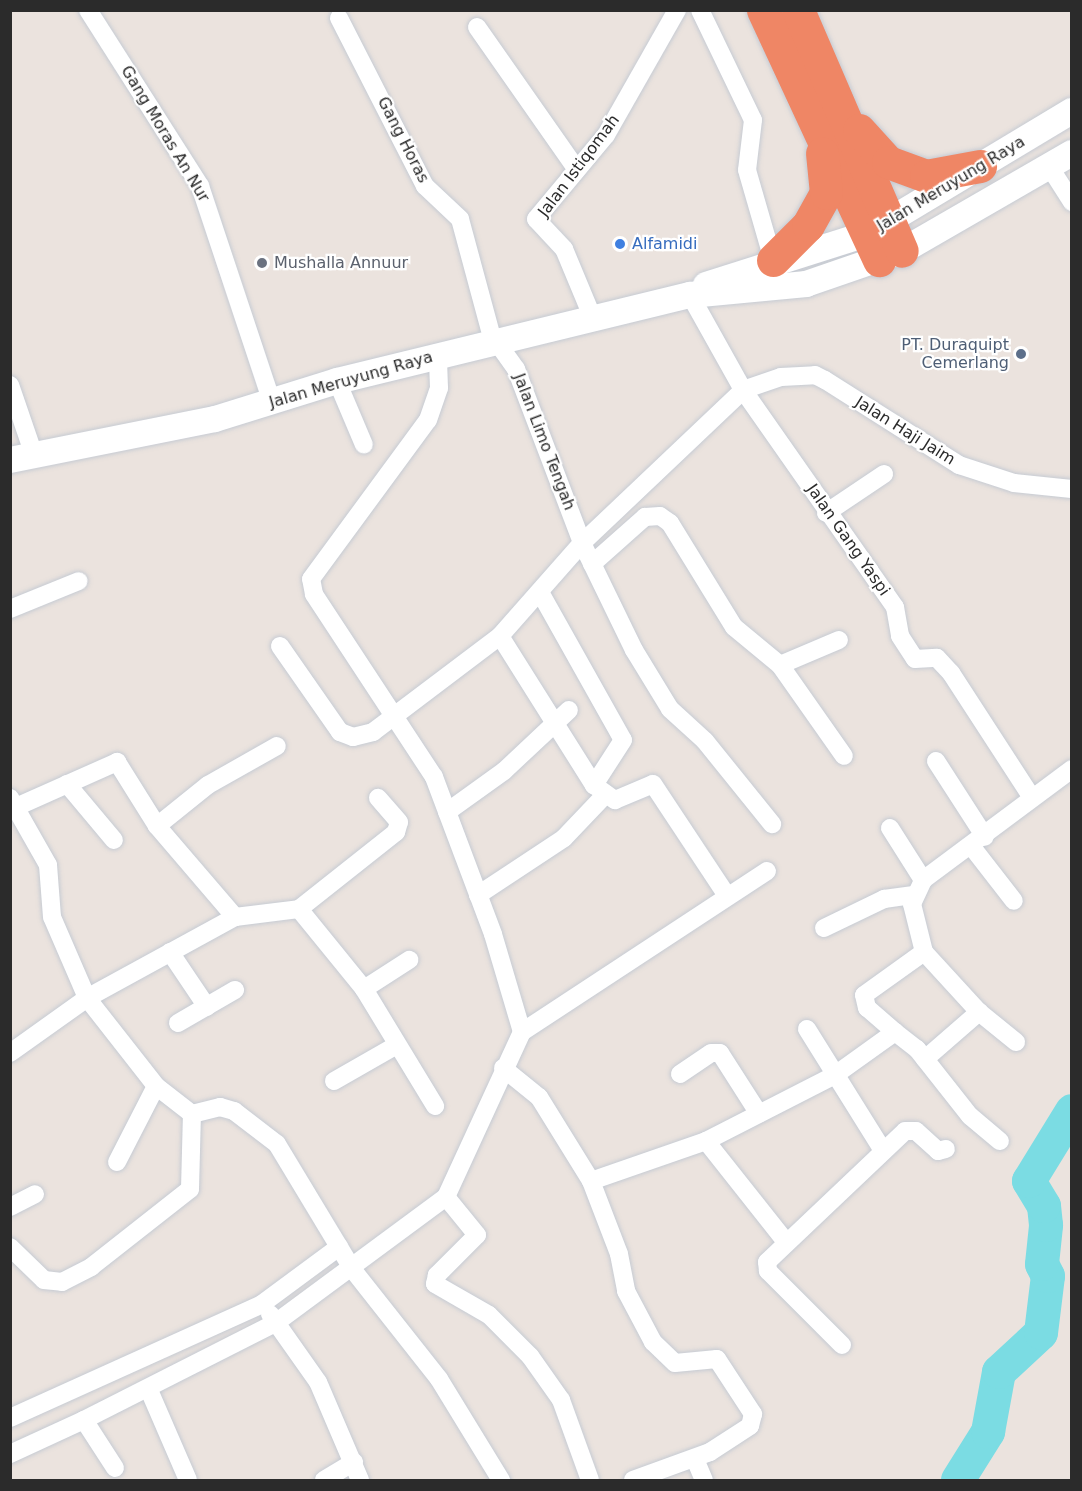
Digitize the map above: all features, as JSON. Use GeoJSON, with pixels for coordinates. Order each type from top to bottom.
{"type":"FeatureCollection","features":[{"type":"Feature","properties":{"kind":"highway"},"geometry":{"type":"LineString","coordinates":[[762,10],[828,118],[885,242]]}},
{"type":"Feature","properties":{"kind":"highway"},"geometry":{"type":"LineString","coordinates":[[773,260],[808,225],[826,193],[828,118],[798,10]]}},
{"type":"Feature","properties":{"kind":"highway"},"geometry":{"type":"LineString","coordinates":[[828,118],[888,162],[927,176],[980,166]]}},
{"type":"Feature","properties":{"kind":"main road","name":"Jalan Meruyung Raya"},"geometry":{"type":"LineString","coordinates":[[22,457],[215,420],[337,381],[438,355],[499,344],[594,321],[690,295],[773,260],[885,242],[980,166],[1070,112]]}},
{"type":"Feature","properties":{"kind":"main road","name":"Jalan Meruyung Raya"},"geometry":{"type":"LineString","coordinates":[[690,295],[806,284],[885,242],[1049,166],[1071,153]]}},
{"type":"Feature","properties":{"kind":"street","name":"Gang Moras An Nur"},"geometry":{"type":"LineString","coordinates":[[88,10],[200,186],[272,402]]}},
{"type":"Feature","properties":{"kind":"street","name":"Jalan Istiqomah"},"geometry":{"type":"LineString","coordinates":[[594,321],[564,249],[536,219],[606,135],[677,10]]}},
{"type":"Feature","properties":{"kind":"street"},"geometry":{"type":"LineString","coordinates":[[700,10],[753,120],[747,170],[773,260]]}},
{"type":"Feature","properties":{"kind":"street","name":"Gang Horas"},"geometry":{"type":"LineString","coordinates":[[339,18],[425,186],[460,219],[482,291],[491,333],[499,344]]}},
{"type":"Feature","properties":{"kind":"street"},"geometry":{"type":"LineString","coordinates":[[477,27],[577,170]]}},
{"type":"Feature","properties":{"kind":"street"},"geometry":{"type":"LineString","coordinates":[[1049,166],[1071,202]]}},
{"type":"Feature","properties":{"kind":"street","name":"Jalan Gang Yaspi"},"geometry":{"type":"LineString","coordinates":[[690,295],[743,390],[826,513],[895,607],[900,636],[915,659],[937,658],[951,673],[1030,796]]}},
{"type":"Feature","properties":{"kind":"street","name":"Jalan Limo Tengah"},"geometry":{"type":"LineString","coordinates":[[499,344],[516,369],[582,543],[670,709],[705,741],[772,824]]}},
{"type":"Feature","properties":{"kind":"street"},"geometry":{"type":"LineString","coordinates":[[438,355],[440,388],[428,420],[311,579],[314,594],[423,756],[478,895],[522,1032]]}},
{"type":"Feature","properties":{"kind":"street","name":"Jalan Haji Jaim"},"geometry":{"type":"LineString","coordinates":[[743,390],[767,380],[815,375],[959,465],[1014,483],[1071,489]]}},
{"type":"Feature","properties":{"kind":"street"},"geometry":{"type":"LineString","coordinates":[[337,381],[364,445]]}},
{"type":"Feature","properties":{"kind":"street"},"geometry":{"type":"LineString","coordinates":[[10,385],[22,457]]}},
{"type":"Feature","properties":{"kind":"street"},"geometry":{"type":"LineString","coordinates":[[280,646],[346,736],[368,735],[397,716],[500,636],[541,594],[582,543],[743,390]]}},
{"type":"Feature","properties":{"kind":"street"},"geometry":{"type":"LineString","coordinates":[[826,513],[884,474]]}},
{"type":"Feature","properties":{"kind":"street"},"geometry":{"type":"LineString","coordinates":[[592,564],[645,517],[660,516],[670,522],[734,627],[780,665],[844,756]]}},
{"type":"Feature","properties":{"kind":"street"},"geometry":{"type":"LineString","coordinates":[[10,609],[79,581]]}},
{"type":"Feature","properties":{"kind":"street"},"geometry":{"type":"LineString","coordinates":[[478,895],[564,838],[599,790],[623,740],[541,594]]}},
{"type":"Feature","properties":{"kind":"street"},"geometry":{"type":"LineString","coordinates":[[500,636],[554,724],[599,790],[615,800],[653,784],[727,896]]}},
{"type":"Feature","properties":{"kind":"street"},"geometry":{"type":"LineString","coordinates":[[780,665],[839,640]]}},
{"type":"Feature","properties":{"kind":"street"},"geometry":{"type":"LineString","coordinates":[[447,812],[504,771],[568,710]]}},
{"type":"Feature","properties":{"kind":"street"},"geometry":{"type":"LineString","coordinates":[[157,826],[208,785],[277,746]]}},
{"type":"Feature","properties":{"kind":"street"},"geometry":{"type":"LineString","coordinates":[[192,1114],[156,1086],[87,998],[52,917],[48,865],[14,803],[67,784],[114,760],[157,826],[235,917]]}},
{"type":"Feature","properties":{"kind":"street"},"geometry":{"type":"LineString","coordinates":[[936,761],[1014,902]]}},
{"type":"Feature","properties":{"kind":"street"},"geometry":{"type":"LineString","coordinates":[[824,928],[884,899],[919,887],[979,842],[1030,796],[1071,769]]}},
{"type":"Feature","properties":{"kind":"street"},"geometry":{"type":"LineString","coordinates":[[67,784],[114,840]]}},
{"type":"Feature","properties":{"kind":"street"},"geometry":{"type":"LineString","coordinates":[[10,1053],[87,998],[235,917],[299,909],[396,832],[399,822],[378,798]]}},
{"type":"Feature","properties":{"kind":"street"},"geometry":{"type":"LineString","coordinates":[[890,828],[919,887],[912,916],[924,952],[979,1012],[1016,1042]]}},
{"type":"Feature","properties":{"kind":"street"},"geometry":{"type":"LineString","coordinates":[[10,1454],[148,1390],[277,1323],[352,1270],[446,1197],[503,1068],[522,1032],[767,871]]}},
{"type":"Feature","properties":{"kind":"street"},"geometry":{"type":"LineString","coordinates":[[299,909],[364,989],[395,1046],[435,1106]]}},
{"type":"Feature","properties":{"kind":"street"},"geometry":{"type":"LineString","coordinates":[[170,952],[207,1007]]}},
{"type":"Feature","properties":{"kind":"street"},"geometry":{"type":"LineString","coordinates":[[924,952],[864,995],[867,1008],[925,1059],[970,1116],[1000,1141]]}},
{"type":"Feature","properties":{"kind":"street"},"geometry":{"type":"LineString","coordinates":[[364,989],[409,960]]}},
{"type":"Feature","properties":{"kind":"street"},"geometry":{"type":"LineString","coordinates":[[178,1023],[235,990]]}},
{"type":"Feature","properties":{"kind":"street"},"geometry":{"type":"LineString","coordinates":[[925,1059],[979,1012]]}},
{"type":"Feature","properties":{"kind":"street"},"geometry":{"type":"LineString","coordinates":[[807,1029],[882,1149]]}},
{"type":"Feature","properties":{"kind":"street"},"geometry":{"type":"LineString","coordinates":[[591,1181],[706,1141],[834,1075],[895,1032]]}},
{"type":"Feature","properties":{"kind":"street"},"geometry":{"type":"LineString","coordinates":[[334,1081],[395,1046]]}},
{"type":"Feature","properties":{"kind":"street"},"geometry":{"type":"LineString","coordinates":[[680,1074],[711,1053],[720,1053],[759,1114]]}},
{"type":"Feature","properties":{"kind":"street"},"geometry":{"type":"LineString","coordinates":[[503,1068],[539,1097],[591,1181],[619,1254],[626,1291],[653,1342],[675,1363],[717,1359],[753,1414],[750,1426],[695,1459],[644,1478]]}},
{"type":"Feature","properties":{"kind":"street"},"geometry":{"type":"LineString","coordinates":[[117,1162],[156,1086]]}},
{"type":"Feature","properties":{"kind":"street"},"geometry":{"type":"LineString","coordinates":[[192,1114],[220,1107],[263,1131],[288,1160],[352,1270],[439,1379],[501,1480]]}},
{"type":"Feature","properties":{"kind":"street"},"geometry":{"type":"LineString","coordinates":[[10,1247],[44,1280],[62,1282],[91,1267],[190,1189],[192,1114]]}},
{"type":"Feature","properties":{"kind":"street"},"geometry":{"type":"LineString","coordinates":[[842,1345],[766,1268],[786,1242],[882,1149],[910,1129],[938,1151],[945,1149]]}},
{"type":"Feature","properties":{"kind":"street"},"geometry":{"type":"LineString","coordinates":[[706,1141],[786,1242]]}},
{"type":"Feature","properties":{"kind":"street"},"geometry":{"type":"LineString","coordinates":[[10,1207],[35,1194]]}},
{"type":"Feature","properties":{"kind":"street"},"geometry":{"type":"LineString","coordinates":[[446,1197],[477,1235],[437,1275],[435,1284],[489,1315],[530,1356],[561,1400],[590,1480]]}},
{"type":"Feature","properties":{"kind":"street"},"geometry":{"type":"LineString","coordinates":[[10,1418],[262,1304],[339,1248]]}},
{"type":"Feature","properties":{"kind":"street"},"geometry":{"type":"LineString","coordinates":[[262,1304],[318,1382],[360,1480]]}},
{"type":"Feature","properties":{"kind":"street"},"geometry":{"type":"LineString","coordinates":[[148,1390],[189,1480]]}},
{"type":"Feature","properties":{"kind":"street"},"geometry":{"type":"LineString","coordinates":[[84,1420],[115,1468]]}},
{"type":"Feature","properties":{"kind":"street"},"geometry":{"type":"LineString","coordinates":[[695,1459],[704,1480]]}},
{"type":"Feature","properties":{"kind":"street"},"geometry":{"type":"LineString","coordinates":[[324,1480],[354,1462]]}},
{"type":"Feature","properties":{"kind":"waterway"},"geometry":{"type":"LineString","coordinates":[[958,1480],[988,1432],[999,1372],[1041,1333],[1048,1276],[1042,1264],[1046,1225],[1044,1206],[1029,1181],[1072,1111]]}},
{"type":"Feature","properties":{"kind":"place","name":"Alfamidi"},"geometry":{"type":"Point","coordinates":[620,244]}},
{"type":"Feature","properties":{"kind":"place","name":"Mushalla Annuur"},"geometry":{"type":"Point","coordinates":[262,263]}},
{"type":"Feature","properties":{"kind":"place","name":"PT. Duraquipt Cemerlang"},"geometry":{"type":"Point","coordinates":[1021,354]}}]}
